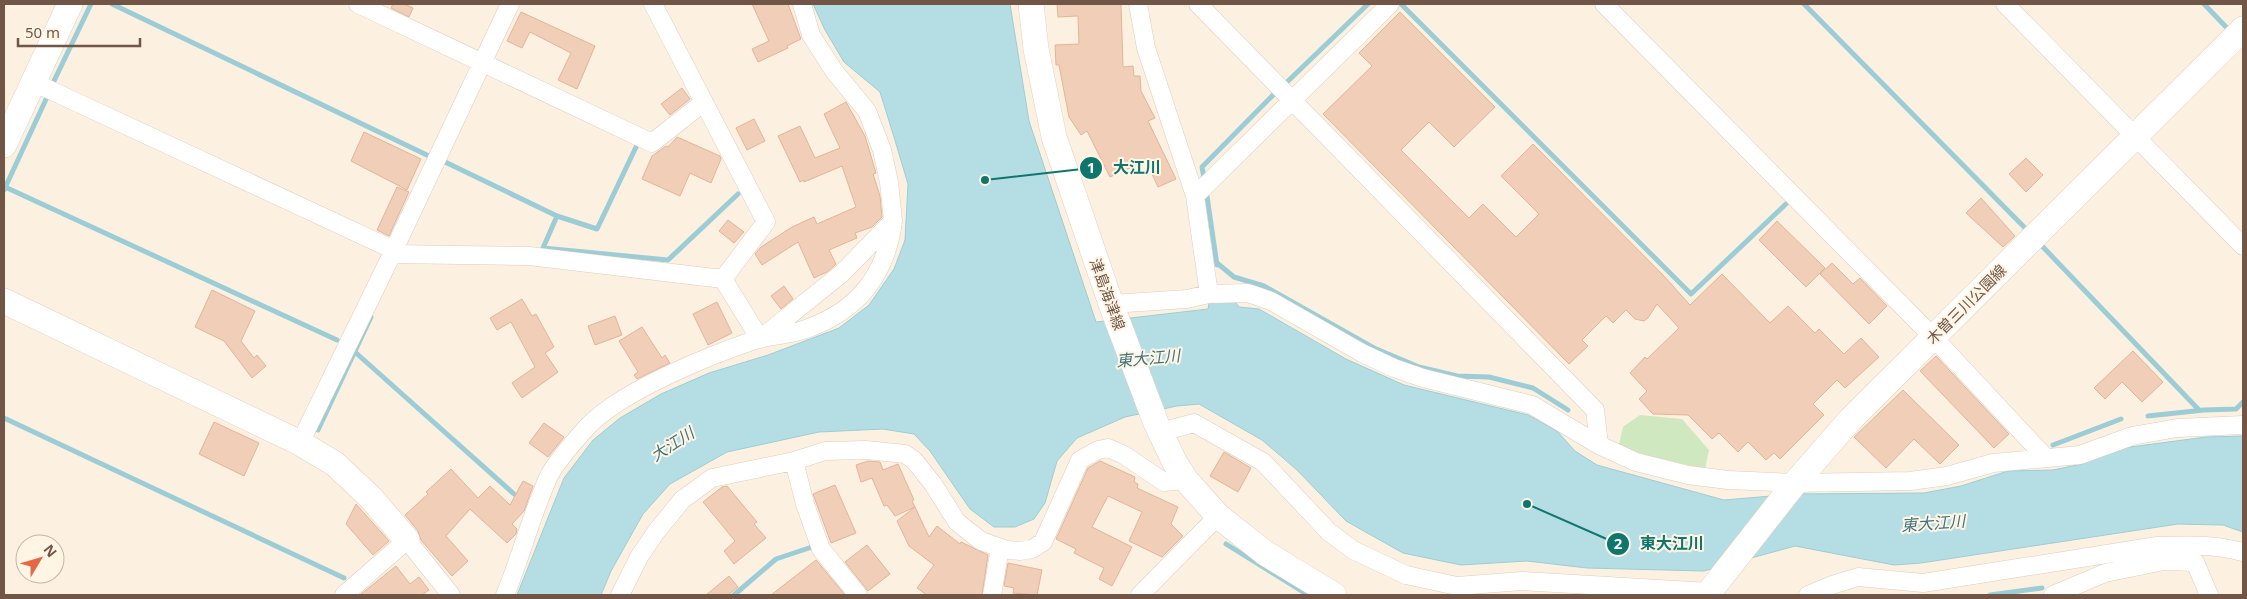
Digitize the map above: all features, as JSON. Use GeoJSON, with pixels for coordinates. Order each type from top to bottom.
{"type":"FeatureCollection","features":[{"type":"Feature","properties":{"kind":"main road"},"geometry":{"type":"LineString","coordinates":[[4,145],[70,4]]}},
{"type":"Feature","properties":{"kind":"main road","name":"津島海津線"},"geometry":{"type":"LineString","coordinates":[[1031,4],[1036,49],[1054,137],[1113,308],[1164,426],[1175,463],[1186,480],[1218,516],[1265,553],[1334,595]]}},
{"type":"Feature","properties":{"kind":"main road","name":"木曽三川公園線"},"geometry":{"type":"LineString","coordinates":[[1712,590],[1795,483],[1851,419],[2243,29]]}},
{"type":"Feature","properties":{"kind":"main road"},"geometry":{"type":"LineString","coordinates":[[4,301],[300,443],[335,464],[371,498],[406,540]]}},
{"type":"Feature","properties":{"kind":"street"},"geometry":{"type":"LineString","coordinates":[[358,4],[652,143],[704,102]]}},
{"type":"Feature","properties":{"kind":"street"},"geometry":{"type":"LineString","coordinates":[[300,443],[510,4]]}},
{"type":"Feature","properties":{"kind":"street"},"geometry":{"type":"LineString","coordinates":[[653,4],[766,222],[723,279]]}},
{"type":"Feature","properties":{"kind":"street"},"geometry":{"type":"LineString","coordinates":[[505,595],[549,476],[590,424],[615,405],[692,364],[760,339],[802,330],[832,318],[859,298],[879,273],[891,240],[894,221],[889,182],[882,150],[867,111],[834,71],[811,35],[802,4]]}},
{"type":"Feature","properties":{"kind":"street"},"geometry":{"type":"LineString","coordinates":[[1138,4],[1146,48],[1195,196],[1209,294]]}},
{"type":"Feature","properties":{"kind":"street"},"geometry":{"type":"LineString","coordinates":[[1198,4],[1595,410],[1599,445]]}},
{"type":"Feature","properties":{"kind":"street"},"geometry":{"type":"LineString","coordinates":[[1195,196],[1390,4]]}},
{"type":"Feature","properties":{"kind":"street"},"geometry":{"type":"LineString","coordinates":[[1604,4],[1933,337],[2046,458]]}},
{"type":"Feature","properties":{"kind":"street"},"geometry":{"type":"LineString","coordinates":[[2005,4],[2243,246]]}},
{"type":"Feature","properties":{"kind":"street"},"geometry":{"type":"LineString","coordinates":[[33,82],[393,252],[529,256],[723,279]]}},
{"type":"Feature","properties":{"kind":"street"},"geometry":{"type":"LineString","coordinates":[[760,339],[841,274],[894,221]]}},
{"type":"Feature","properties":{"kind":"street"},"geometry":{"type":"LineString","coordinates":[[723,279],[760,339]]}},
{"type":"Feature","properties":{"kind":"street"},"geometry":{"type":"LineString","coordinates":[[1113,308],[1187,299],[1209,294],[1248,293],[1270,302],[1362,353],[1394,368],[1423,378],[1532,405],[1599,445],[1636,462],[1688,475],[1728,480],[1795,483],[1910,481],[1947,476],[1993,463],[2080,455],[2132,436],[2177,428],[2243,425]]}},
{"type":"Feature","properties":{"kind":"street"},"geometry":{"type":"LineString","coordinates":[[1164,426],[1194,423],[1263,462],[1329,532],[1353,550],[1406,575],[1458,586],[1522,581],[1601,587],[1712,590]]}},
{"type":"Feature","properties":{"kind":"street"},"geometry":{"type":"LineString","coordinates":[[620,595],[639,557],[682,500],[712,478],[794,461],[825,451],[866,450],[905,454],[914,460],[933,484],[957,522],[981,541],[1000,548],[1020,551],[1032,549],[1043,542],[1080,460],[1098,450],[1108,448],[1124,455],[1164,482],[1186,480]]}},
{"type":"Feature","properties":{"kind":"street"},"geometry":{"type":"LineString","coordinates":[[794,461],[805,504],[821,549],[858,595]]}},
{"type":"Feature","properties":{"kind":"street"},"geometry":{"type":"LineString","coordinates":[[1148,592],[1218,516]]}},
{"type":"Feature","properties":{"kind":"street"},"geometry":{"type":"LineString","coordinates":[[344,595],[406,540],[451,595]]}},
{"type":"Feature","properties":{"kind":"street"},"geometry":{"type":"LineString","coordinates":[[1808,595],[1858,577],[1924,583],[2157,546],[2194,544],[2225,547],[2243,552]]}},
{"type":"Feature","properties":{"kind":"street"},"geometry":{"type":"LineString","coordinates":[[992,595],[1000,548]]}},
{"type":"Feature","properties":{"kind":"street"},"geometry":{"type":"LineString","coordinates":[[2053,595],[2105,573],[2164,561],[2195,562],[2209,595]]}},
{"type":"Feature","properties":{"kind":"green space"},"geometry":{"type":"Polygon","coordinates":[[[1640,415],[1682,419],[1709,450],[1705,469],[1618,449],[1623,427],[1640,415]]]}},
{"type":"Feature","properties":{"kind":"water"},"geometry":{"type":"Polygon","coordinates":[[[813,4],[1010,4],[1029,121],[1096,322],[1208,309],[1210,298],[1232,298],[1239,307],[1259,309],[1346,359],[1404,385],[1528,415],[1557,431],[1575,451],[1597,465],[1724,500],[1795,494],[1924,493],[1961,486],[2008,471],[2053,470],[2082,464],[2123,448],[2206,437],[2243,436],[2243,532],[2223,525],[2178,524],[1921,563],[1894,565],[1795,546],[1704,571],[1587,568],[1527,561],[1461,565],[1403,553],[1346,521],[1297,470],[1262,440],[1199,404],[1177,406],[1125,417],[1077,438],[1057,461],[1045,503],[1034,519],[1015,527],[994,527],[970,509],[930,451],[914,434],[883,429],[819,432],[727,452],[670,484],[643,514],[611,571],[601,595],[517,595],[564,478],[593,440],[620,418],[661,394],[709,373],[768,355],[839,328],[869,305],[894,269],[905,240],[908,184],[894,137],[880,92],[844,62],[825,30],[813,4]]]}},
{"type":"Feature","properties":{"kind":"building"},"geometry":{"type":"Polygon","coordinates":[[[393,4],[404,4],[413,8],[409,17],[391,8],[393,4]]]}},
{"type":"Feature","properties":{"kind":"building"},"geometry":{"type":"Polygon","coordinates":[[[752,4],[788,4],[801,39],[787,46],[788,48],[758,62],[752,49],[769,41],[752,4]]]}},
{"type":"Feature","properties":{"kind":"building"},"geometry":{"type":"Polygon","coordinates":[[[1057,4],[1121,4],[1123,67],[1133,66],[1134,76],[1140,76],[1141,91],[1155,118],[1148,121],[1176,179],[1158,187],[1146,161],[1110,177],[1087,131],[1081,135],[1069,117],[1059,65],[1056,65],[1055,45],[1079,44],[1078,16],[1058,17],[1057,4]]]}},
{"type":"Feature","properties":{"kind":"building"},"geometry":{"type":"Polygon","coordinates":[[[521,12],[595,46],[577,89],[558,80],[571,53],[530,32],[522,48],[507,41],[521,12]]]}},
{"type":"Feature","properties":{"kind":"building"},"geometry":{"type":"Polygon","coordinates":[[[1400,12],[1495,107],[1454,147],[1429,122],[1401,150],[1469,218],[1483,204],[1516,237],[1539,214],[1501,176],[1533,144],[1663,275],[1690,305],[1722,274],[1770,323],[1788,306],[1815,333],[1819,329],[1844,354],[1861,338],[1879,357],[1845,388],[1837,380],[1813,404],[1824,415],[1780,459],[1774,453],[1766,460],[1748,442],[1738,452],[1719,433],[1712,439],[1688,415],[1653,414],[1639,399],[1647,391],[1630,373],[1645,357],[1647,359],[1679,328],[1657,304],[1644,321],[1635,319],[1626,310],[1613,323],[1606,316],[1582,340],[1588,346],[1569,364],[1323,114],[1372,66],[1359,53],[1400,12]]]}},
{"type":"Feature","properties":{"kind":"building"},"geometry":{"type":"Polygon","coordinates":[[[682,88],[690,99],[670,115],[661,104],[682,88]]]}},
{"type":"Feature","properties":{"kind":"building"},"geometry":{"type":"Polygon","coordinates":[[[846,102],[865,136],[876,173],[873,174],[880,196],[882,217],[872,227],[855,233],[857,238],[829,250],[836,264],[827,272],[814,278],[798,242],[762,265],[755,254],[761,247],[792,227],[814,217],[817,224],[856,207],[842,166],[800,182],[778,136],[800,126],[815,158],[840,148],[824,114],[846,102]]]}},
{"type":"Feature","properties":{"kind":"building"},"geometry":{"type":"Polygon","coordinates":[[[754,119],[765,141],[747,150],[736,128],[754,119]]]}},
{"type":"Feature","properties":{"kind":"building"},"geometry":{"type":"Polygon","coordinates":[[[364,132],[421,159],[407,190],[351,161],[364,132]]]}},
{"type":"Feature","properties":{"kind":"building"},"geometry":{"type":"Polygon","coordinates":[[[677,137],[720,156],[721,159],[711,183],[690,173],[680,196],[642,179],[652,156],[666,146],[668,147],[677,137]]]}},
{"type":"Feature","properties":{"kind":"building"},"geometry":{"type":"Polygon","coordinates":[[[2026,158],[2043,175],[2026,192],[2009,174],[2026,158]]]}},
{"type":"Feature","properties":{"kind":"building"},"geometry":{"type":"Polygon","coordinates":[[[397,187],[409,192],[389,236],[377,230],[397,187]]]}},
{"type":"Feature","properties":{"kind":"building"},"geometry":{"type":"Polygon","coordinates":[[[1981,198],[2015,236],[2003,247],[1966,213],[1981,198]]]}},
{"type":"Feature","properties":{"kind":"building"},"geometry":{"type":"Polygon","coordinates":[[[728,220],[744,232],[734,243],[719,231],[728,220]]]}},
{"type":"Feature","properties":{"kind":"building"},"geometry":{"type":"Polygon","coordinates":[[[1777,221],[1825,268],[1806,287],[1759,240],[1777,221]]]}},
{"type":"Feature","properties":{"kind":"building"},"geometry":{"type":"Polygon","coordinates":[[[1832,263],[1853,284],[1860,278],[1887,306],[1869,324],[1820,274],[1832,263]]]}},
{"type":"Feature","properties":{"kind":"building"},"geometry":{"type":"Polygon","coordinates":[[[784,286],[793,299],[781,309],[771,296],[784,286]]]}},
{"type":"Feature","properties":{"kind":"building"},"geometry":{"type":"Polygon","coordinates":[[[212,290],[255,311],[241,341],[254,358],[257,355],[266,366],[252,378],[224,341],[195,327],[212,290]]]}},
{"type":"Feature","properties":{"kind":"building"},"geometry":{"type":"Polygon","coordinates":[[[522,299],[532,316],[536,314],[554,347],[545,353],[558,372],[522,398],[512,383],[535,367],[511,322],[497,330],[490,318],[522,299]]]}},
{"type":"Feature","properties":{"kind":"building"},"geometry":{"type":"Polygon","coordinates":[[[717,302],[732,333],[708,345],[693,314],[717,302]]]}},
{"type":"Feature","properties":{"kind":"building"},"geometry":{"type":"Polygon","coordinates":[[[615,316],[622,335],[595,345],[588,326],[615,316]]]}},
{"type":"Feature","properties":{"kind":"building"},"geometry":{"type":"Polygon","coordinates":[[[642,327],[662,358],[665,355],[670,363],[637,379],[634,375],[638,372],[619,341],[642,327]]]}},
{"type":"Feature","properties":{"kind":"building"},"geometry":{"type":"Polygon","coordinates":[[[2133,351],[2163,382],[2142,402],[2122,382],[2105,399],[2094,388],[2133,351]]]}},
{"type":"Feature","properties":{"kind":"building"},"geometry":{"type":"Polygon","coordinates":[[[1936,356],[2009,434],[1994,448],[1920,371],[1936,356]]]}},
{"type":"Feature","properties":{"kind":"building"},"geometry":{"type":"Polygon","coordinates":[[[1903,390],[1959,445],[1940,464],[1914,439],[1886,468],[1854,437],[1903,390]]]}},
{"type":"Feature","properties":{"kind":"building"},"geometry":{"type":"Polygon","coordinates":[[[214,422],[259,443],[244,476],[199,454],[214,422]]]}},
{"type":"Feature","properties":{"kind":"building"},"geometry":{"type":"Polygon","coordinates":[[[544,423],[564,437],[548,457],[529,443],[544,423]]]}},
{"type":"Feature","properties":{"kind":"building"},"geometry":{"type":"Polygon","coordinates":[[[1224,452],[1251,468],[1238,492],[1210,476],[1224,452]]]}},
{"type":"Feature","properties":{"kind":"building"},"geometry":{"type":"Polygon","coordinates":[[[868,461],[880,462],[883,470],[898,464],[914,500],[912,501],[915,507],[895,516],[887,505],[884,506],[872,478],[861,482],[856,465],[868,461]]]}},
{"type":"Feature","properties":{"kind":"building"},"geometry":{"type":"Polygon","coordinates":[[[1100,461],[1135,477],[1134,482],[1138,484],[1137,488],[1178,507],[1171,524],[1183,536],[1162,557],[1129,541],[1142,512],[1108,496],[1092,527],[1132,547],[1112,586],[1099,579],[1104,568],[1074,553],[1076,549],[1056,539],[1088,468],[1100,461]]]}},
{"type":"Feature","properties":{"kind":"building"},"geometry":{"type":"Polygon","coordinates":[[[451,469],[478,498],[490,486],[510,505],[523,481],[533,486],[524,511],[512,524],[517,529],[516,534],[507,543],[470,509],[446,536],[468,561],[452,576],[421,540],[418,531],[405,515],[451,469]]]}},
{"type":"Feature","properties":{"kind":"building"},"geometry":{"type":"Polygon","coordinates":[[[835,485],[856,533],[831,543],[813,494],[835,485]]]}},
{"type":"Feature","properties":{"kind":"building"},"geometry":{"type":"Polygon","coordinates":[[[727,486],[757,522],[754,524],[766,538],[734,564],[724,551],[735,541],[703,502],[722,487],[727,486]]]}},
{"type":"Feature","properties":{"kind":"building"},"geometry":{"type":"Polygon","coordinates":[[[356,504],[389,541],[373,555],[346,524],[356,504]]]}},
{"type":"Feature","properties":{"kind":"building"},"geometry":{"type":"Polygon","coordinates":[[[915,507],[929,537],[937,526],[960,544],[961,542],[988,555],[982,595],[927,595],[917,588],[934,565],[909,546],[897,521],[915,507]]]}},
{"type":"Feature","properties":{"kind":"building"},"geometry":{"type":"Polygon","coordinates":[[[867,545],[890,574],[868,591],[845,562],[867,545]]]}},
{"type":"Feature","properties":{"kind":"building"},"geometry":{"type":"Polygon","coordinates":[[[816,560],[845,595],[771,595],[816,560]]]}},
{"type":"Feature","properties":{"kind":"building"},"geometry":{"type":"Polygon","coordinates":[[[1008,563],[1042,570],[1037,595],[1013,593],[1014,588],[1004,586],[1008,563]]]}},
{"type":"Feature","properties":{"kind":"building"},"geometry":{"type":"Polygon","coordinates":[[[396,566],[410,584],[419,577],[429,590],[422,595],[360,595],[396,566]]]}},
{"type":"Feature","properties":{"kind":"building"},"geometry":{"type":"Polygon","coordinates":[[[729,576],[738,587],[728,595],[706,595],[729,576]]]}},
{"type":"Feature","properties":{"kind":"waterway"},"geometry":{"type":"LineString","coordinates":[[53,83],[91,4]]}},
{"type":"Feature","properties":{"kind":"waterway"},"geometry":{"type":"LineString","coordinates":[[112,4],[431,157]]}},
{"type":"Feature","properties":{"kind":"waterway"},"geometry":{"type":"LineString","coordinates":[[1286,83],[1368,4]]}},
{"type":"Feature","properties":{"kind":"waterway"},"geometry":{"type":"LineString","coordinates":[[1401,4],[1691,294],[1787,203]]}},
{"type":"Feature","properties":{"kind":"waterway"},"geometry":{"type":"LineString","coordinates":[[1804,4],[2027,230]]}},
{"type":"Feature","properties":{"kind":"waterway"},"geometry":{"type":"LineString","coordinates":[[2204,4],[2228,29]]}},
{"type":"Feature","properties":{"kind":"waterway"},"geometry":{"type":"LineString","coordinates":[[1204,178],[1202,167],[1275,93]]}},
{"type":"Feature","properties":{"kind":"waterway"},"geometry":{"type":"LineString","coordinates":[[4,190],[48,95]]}},
{"type":"Feature","properties":{"kind":"waterway"},"geometry":{"type":"LineString","coordinates":[[443,161],[557,216],[597,229],[637,145]]}},
{"type":"Feature","properties":{"kind":"waterway"},"geometry":{"type":"LineString","coordinates":[[5,187],[337,340]]}},
{"type":"Feature","properties":{"kind":"waterway"},"geometry":{"type":"LineString","coordinates":[[557,216],[543,248],[668,260],[738,194]]}},
{"type":"Feature","properties":{"kind":"waterway"},"geometry":{"type":"LineString","coordinates":[[1207,196],[1217,265]]}},
{"type":"Feature","properties":{"kind":"waterway"},"geometry":{"type":"LineString","coordinates":[[2042,246],[2199,410]]}},
{"type":"Feature","properties":{"kind":"waterway"},"geometry":{"type":"LineString","coordinates":[[1217,263],[1234,277],[1264,286],[1374,348],[1419,367],[1457,376],[1489,377],[1533,388],[1568,410]]}},
{"type":"Feature","properties":{"kind":"waterway"},"geometry":{"type":"LineString","coordinates":[[318,430],[371,317]]}},
{"type":"Feature","properties":{"kind":"waterway"},"geometry":{"type":"LineString","coordinates":[[355,352],[514,494]]}},
{"type":"Feature","properties":{"kind":"waterway"},"geometry":{"type":"LineString","coordinates":[[2148,416],[2204,410],[2236,409],[2243,402]]}},
{"type":"Feature","properties":{"kind":"waterway"},"geometry":{"type":"LineString","coordinates":[[4,418],[344,578]]}},
{"type":"Feature","properties":{"kind":"waterway"},"geometry":{"type":"LineString","coordinates":[[2053,445],[2121,419]]}},
{"type":"Feature","properties":{"kind":"waterway"},"geometry":{"type":"LineString","coordinates":[[1226,544],[1308,595]]}},
{"type":"Feature","properties":{"kind":"waterway"},"geometry":{"type":"LineString","coordinates":[[734,595],[776,559],[812,547],[814,550]]}},
{"type":"Feature","properties":{"kind":"waterway"},"geometry":{"type":"LineString","coordinates":[[1990,595],[2042,588]]}},
{"type":"Feature","properties":{"kind":"place","name":"大江川"},"geometry":{"type":"Point","coordinates":[985,180]}},
{"type":"Feature","properties":{"kind":"place","name":"東大江川"},"geometry":{"type":"Point","coordinates":[1527,504]}}]}
